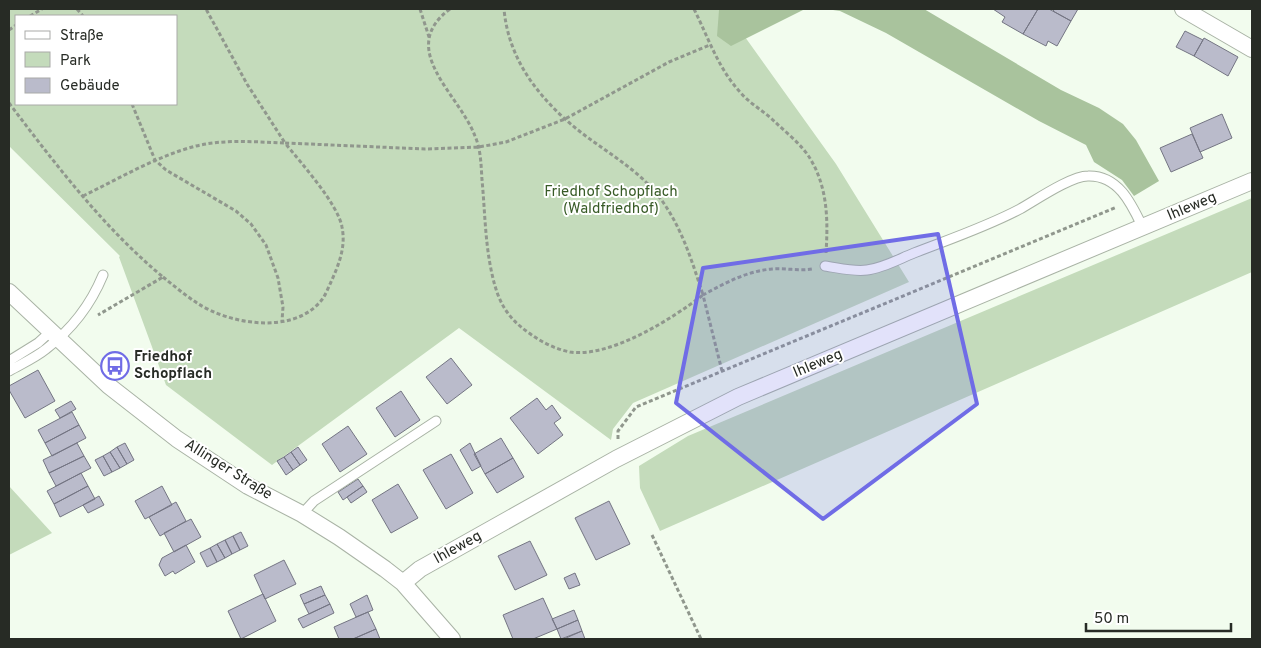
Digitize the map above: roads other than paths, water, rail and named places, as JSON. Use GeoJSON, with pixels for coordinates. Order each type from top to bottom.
{"type":"FeatureCollection","features":[{"type":"Feature","properties":{"kind":"street"},"geometry":{"type":"LineString","coordinates":[[1183,9],[1252,49]]}},
{"type":"Feature","properties":{"kind":"street","name":"Ihleweg"},"geometry":{"type":"LineString","coordinates":[[403,583],[420,570],[616,459],[738,397],[1252,181]]}},
{"type":"Feature","properties":{"kind":"street","name":"Allinger Straße"},"geometry":{"type":"LineString","coordinates":[[9,292],[109,386],[177,439],[248,486],[302,514],[363,553],[403,583],[452,639]]}},
{"type":"Feature","properties":{"kind":"lane"},"geometry":{"type":"LineString","coordinates":[[825,266],[868,270],[976,230],[1074,179],[1088,176],[1101,178],[1123,191],[1143,228]]}},
{"type":"Feature","properties":{"kind":"lane"},"geometry":{"type":"LineString","coordinates":[[9,361],[54,335],[83,312],[97,290],[103,275]]}},
{"type":"Feature","properties":{"kind":"lane"},"geometry":{"type":"LineString","coordinates":[[9,371],[45,350],[54,335]]}},
{"type":"Feature","properties":{"kind":"lane"},"geometry":{"type":"LineString","coordinates":[[302,514],[314,500],[436,421]]}},
{"type":"Feature","properties":{"kind":"place","name":"Friedhof Schopflach"},"geometry":{"type":"Point","coordinates":[115,366]}},
{"type":"Feature","properties":{"kind":"park label","name":"Friedhof Schopflach (Waldfriedhof)"},"geometry":{"type":"Point","coordinates":[611,200]}}]}
